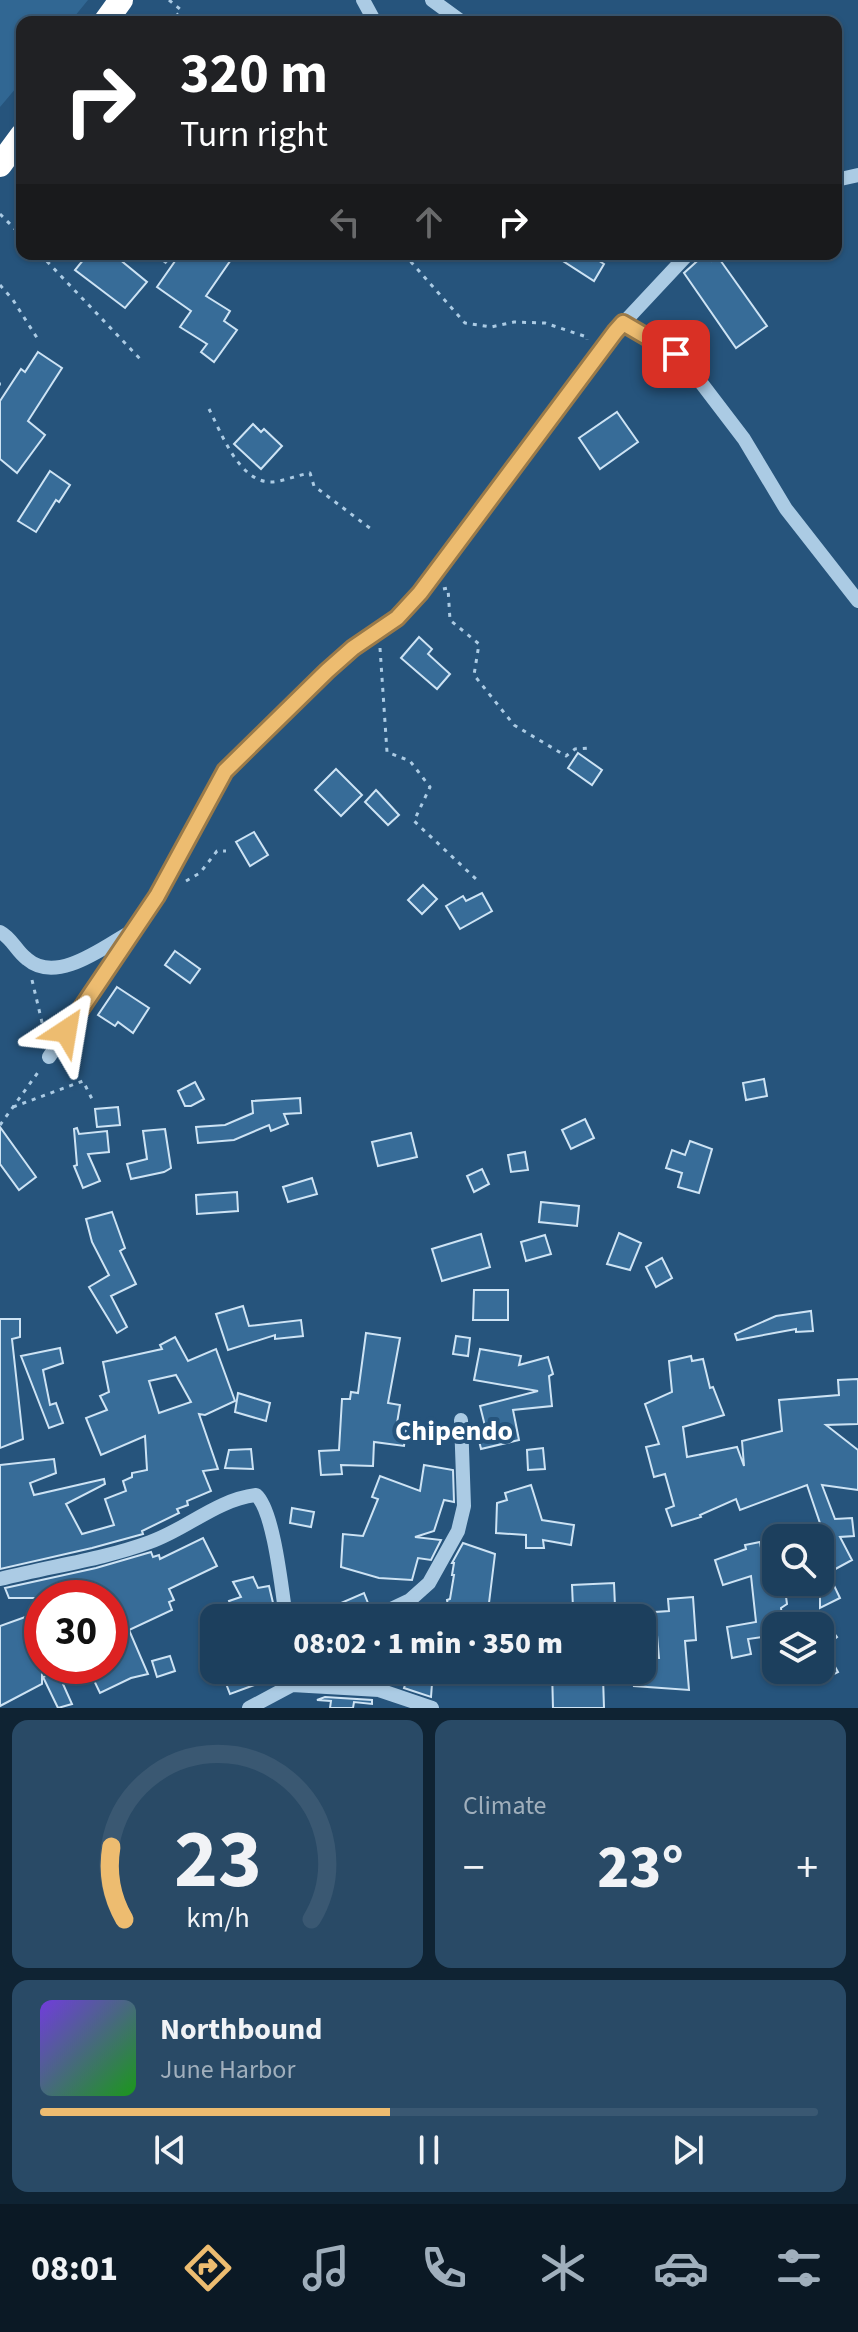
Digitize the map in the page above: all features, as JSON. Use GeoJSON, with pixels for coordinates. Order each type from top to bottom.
{"type":"FeatureCollection","features":[{"type":"Feature","properties":{"kind":"highway"},"geometry":{"type":"LineString","coordinates":[[0,165],[16,143]]}},
{"type":"Feature","properties":{"kind":"street"},"geometry":{"type":"LineString","coordinates":[[432,0],[454,16]]}},
{"type":"Feature","properties":{"kind":"street"},"geometry":{"type":"LineString","coordinates":[[49,1057],[157,896],[225,771],[327,671],[353,648],[397,618],[420,593],[590,364],[623,323],[682,260]]}},
{"type":"Feature","properties":{"kind":"street"},"geometry":{"type":"LineString","coordinates":[[623,323],[676,354],[699,380],[744,439],[786,509],[858,601]]}},
{"type":"Feature","properties":{"kind":"street"},"geometry":{"type":"LineString","coordinates":[[0,932],[7,935],[28,961],[48,967],[71,966],[134,930]]}},
{"type":"Feature","properties":{"kind":"street"},"geometry":{"type":"LineString","coordinates":[[402,1604],[429,1583],[451,1548],[464,1506],[461,1420]]}},
{"type":"Feature","properties":{"kind":"street"},"geometry":{"type":"LineString","coordinates":[[0,1579],[109,1555],[153,1541],[226,1502],[256,1495],[264,1505],[273,1538],[284,1604]]}},
{"type":"Feature","properties":{"kind":"street"},"geometry":{"type":"LineString","coordinates":[[249,1708],[282,1684]]}},
{"type":"Feature","properties":{"kind":"street"},"geometry":{"type":"LineString","coordinates":[[339,1684],[379,1690],[432,1708]]}},
{"type":"Feature","properties":{"kind":"path"},"geometry":{"type":"LineString","coordinates":[[169,0],[181,10],[176,16]]}},
{"type":"Feature","properties":{"kind":"path"},"geometry":{"type":"LineString","coordinates":[[0,214],[16,230]]}},
{"type":"Feature","properties":{"kind":"path"},"geometry":{"type":"LineString","coordinates":[[46,260],[143,362]]}},
{"type":"Feature","properties":{"kind":"path"},"geometry":{"type":"LineString","coordinates":[[163,260],[170,266]]}},
{"type":"Feature","properties":{"kind":"path"},"geometry":{"type":"LineString","coordinates":[[409,260],[465,323],[491,327],[514,322],[545,323],[587,337],[590,364]]}},
{"type":"Feature","properties":{"kind":"path"},"geometry":{"type":"LineString","coordinates":[[0,285],[39,341]]}},
{"type":"Feature","properties":{"kind":"path"},"geometry":{"type":"LineString","coordinates":[[209,409],[235,461],[256,478],[272,482],[310,473],[314,486],[371,529]]}},
{"type":"Feature","properties":{"kind":"path"},"geometry":{"type":"LineString","coordinates":[[420,593],[448,588],[450,620],[479,644],[474,675],[514,725],[566,756],[575,749],[589,748]]}},
{"type":"Feature","properties":{"kind":"path"},"geometry":{"type":"LineString","coordinates":[[379,633],[387,752],[410,761],[430,787],[414,821],[476,879]]}},
{"type":"Feature","properties":{"kind":"path"},"geometry":{"type":"LineString","coordinates":[[157,896],[200,873],[217,851],[226,851]]}},
{"type":"Feature","properties":{"kind":"path"},"geometry":{"type":"LineString","coordinates":[[0,1125],[49,1057],[28,961]]}},
{"type":"Feature","properties":{"kind":"path"},"geometry":{"type":"LineString","coordinates":[[13,1107],[83,1081],[94,1103]]}},
{"type":"Feature","properties":{"kind":"shaded area"},"geometry":{"type":"Polygon","coordinates":[[[0,0],[88,0],[75,16],[16,16],[16,88],[0,107],[0,0]]]}},
{"type":"Feature","properties":{"kind":"building"},"geometry":{"type":"Polygon","coordinates":[[[83,260],[120,260],[147,282],[125,308],[75,270],[83,260]]]}},
{"type":"Feature","properties":{"kind":"building"},"geometry":{"type":"Polygon","coordinates":[[[176,260],[231,260],[206,296],[230,311],[224,321],[237,330],[214,362],[201,352],[207,344],[180,327],[191,311],[157,287],[176,260]]]}},
{"type":"Feature","properties":{"kind":"building"},"geometry":{"type":"Polygon","coordinates":[[[561,260],[598,260],[604,264],[594,281],[561,260]]]}},
{"type":"Feature","properties":{"kind":"building"},"geometry":{"type":"Polygon","coordinates":[[[698,260],[720,260],[767,326],[736,348],[684,273],[698,260]]]}},
{"type":"Feature","properties":{"kind":"building"},"geometry":{"type":"Polygon","coordinates":[[[38,352],[62,368],[28,421],[45,435],[17,473],[0,459],[0,401],[21,369],[25,372],[38,352]]]}},
{"type":"Feature","properties":{"kind":"building"},"geometry":{"type":"Polygon","coordinates":[[[617,412],[638,442],[600,469],[579,438],[617,412]]]}},
{"type":"Feature","properties":{"kind":"building"},"geometry":{"type":"Polygon","coordinates":[[[253,424],[261,432],[264,429],[282,446],[261,469],[234,444],[253,424]]]}},
{"type":"Feature","properties":{"kind":"building"},"geometry":{"type":"Polygon","coordinates":[[[50,471],[70,485],[59,502],[56,500],[36,532],[18,521],[50,471]]]}},
{"type":"Feature","properties":{"kind":"building"},"geometry":{"type":"Polygon","coordinates":[[[419,637],[432,649],[428,654],[450,674],[437,689],[401,658],[419,637]]]}},
{"type":"Feature","properties":{"kind":"building"},"geometry":{"type":"Polygon","coordinates":[[[578,753],[602,770],[592,785],[568,768],[578,753]]]}},
{"type":"Feature","properties":{"kind":"building"},"geometry":{"type":"Polygon","coordinates":[[[336,769],[362,795],[341,816],[315,790],[336,769]]]}},
{"type":"Feature","properties":{"kind":"building"},"geometry":{"type":"Polygon","coordinates":[[[376,790],[399,815],[388,825],[365,802],[376,790]]]}},
{"type":"Feature","properties":{"kind":"building"},"geometry":{"type":"Polygon","coordinates":[[[254,832],[268,855],[250,866],[236,842],[254,832]]]}},
{"type":"Feature","properties":{"kind":"building"},"geometry":{"type":"Polygon","coordinates":[[[423,885],[437,899],[422,914],[408,900],[423,885]]]}},
{"type":"Feature","properties":{"kind":"building"},"geometry":{"type":"Polygon","coordinates":[[[482,893],[492,911],[460,929],[446,906],[463,896],[466,901],[482,893]]]}},
{"type":"Feature","properties":{"kind":"building"},"geometry":{"type":"Polygon","coordinates":[[[175,951],[200,969],[190,983],[165,965],[175,951]]]}},
{"type":"Feature","properties":{"kind":"building"},"geometry":{"type":"Polygon","coordinates":[[[117,987],[149,1008],[133,1033],[118,1022],[115,1026],[98,1015],[117,987]]]}},
{"type":"Feature","properties":{"kind":"building"},"geometry":{"type":"Polygon","coordinates":[[[764,1079],[767,1096],[746,1100],[743,1083],[764,1079]]]}},
{"type":"Feature","properties":{"kind":"building"},"geometry":{"type":"Polygon","coordinates":[[[195,1082],[204,1099],[185,1106],[178,1091],[195,1082]]]}},
{"type":"Feature","properties":{"kind":"building"},"geometry":{"type":"Polygon","coordinates":[[[300,1098],[301,1113],[284,1114],[288,1124],[271,1131],[269,1125],[234,1140],[198,1143],[196,1127],[225,1125],[253,1113],[252,1101],[300,1098]]]}},
{"type":"Feature","properties":{"kind":"building"},"geometry":{"type":"Polygon","coordinates":[[[118,1107],[120,1125],[97,1127],[95,1109],[118,1107]]]}},
{"type":"Feature","properties":{"kind":"building"},"geometry":{"type":"Polygon","coordinates":[[[585,1119],[594,1138],[571,1149],[562,1130],[585,1119]]]}},
{"type":"Feature","properties":{"kind":"building"},"geometry":{"type":"Polygon","coordinates":[[[0,1127],[36,1177],[19,1190],[0,1164],[0,1127]]]}},
{"type":"Feature","properties":{"kind":"building"},"geometry":{"type":"Polygon","coordinates":[[[77,1128],[79,1134],[107,1131],[109,1152],[88,1154],[100,1181],[83,1188],[74,1166],[77,1165],[74,1129],[77,1128]]]}},
{"type":"Feature","properties":{"kind":"building"},"geometry":{"type":"Polygon","coordinates":[[[165,1129],[171,1168],[131,1179],[127,1164],[147,1159],[143,1131],[165,1129]]]}},
{"type":"Feature","properties":{"kind":"building"},"geometry":{"type":"Polygon","coordinates":[[[411,1133],[417,1157],[378,1166],[372,1142],[411,1133]]]}},
{"type":"Feature","properties":{"kind":"building"},"geometry":{"type":"Polygon","coordinates":[[[690,1141],[712,1149],[699,1193],[678,1187],[682,1173],[666,1168],[672,1150],[685,1155],[690,1141]]]}},
{"type":"Feature","properties":{"kind":"building"},"geometry":{"type":"Polygon","coordinates":[[[525,1152],[528,1170],[511,1172],[508,1155],[525,1152]]]}},
{"type":"Feature","properties":{"kind":"building"},"geometry":{"type":"Polygon","coordinates":[[[482,1169],[489,1184],[474,1192],[467,1176],[482,1169]]]}},
{"type":"Feature","properties":{"kind":"building"},"geometry":{"type":"Polygon","coordinates":[[[312,1178],[317,1194],[288,1202],[283,1187],[312,1178]]]}},
{"type":"Feature","properties":{"kind":"building"},"geometry":{"type":"Polygon","coordinates":[[[237,1192],[238,1211],[197,1214],[196,1195],[237,1192]]]}},
{"type":"Feature","properties":{"kind":"building"},"geometry":{"type":"Polygon","coordinates":[[[541,1202],[579,1206],[577,1226],[539,1222],[541,1202]]]}},
{"type":"Feature","properties":{"kind":"building"},"geometry":{"type":"Polygon","coordinates":[[[112,1212],[125,1248],[120,1251],[136,1284],[111,1296],[127,1327],[117,1333],[89,1287],[109,1275],[92,1242],[86,1219],[112,1212]]]}},
{"type":"Feature","properties":{"kind":"building"},"geometry":{"type":"Polygon","coordinates":[[[619,1233],[641,1243],[630,1270],[607,1264],[619,1233]]]}},
{"type":"Feature","properties":{"kind":"building"},"geometry":{"type":"Polygon","coordinates":[[[481,1234],[490,1267],[442,1281],[432,1249],[481,1234]]]}},
{"type":"Feature","properties":{"kind":"building"},"geometry":{"type":"Polygon","coordinates":[[[545,1235],[551,1254],[526,1261],[521,1242],[545,1235]]]}},
{"type":"Feature","properties":{"kind":"building"},"geometry":{"type":"Polygon","coordinates":[[[662,1258],[672,1278],[656,1287],[646,1267],[662,1258]]]}},
{"type":"Feature","properties":{"kind":"building"},"geometry":{"type":"Polygon","coordinates":[[[474,1290],[508,1290],[508,1320],[473,1320],[474,1290]]]}},
{"type":"Feature","properties":{"kind":"building"},"geometry":{"type":"Polygon","coordinates":[[[243,1306],[249,1326],[301,1320],[303,1336],[275,1339],[275,1335],[228,1350],[216,1314],[243,1306]]]}},
{"type":"Feature","properties":{"kind":"building"},"geometry":{"type":"Polygon","coordinates":[[[811,1311],[813,1331],[796,1332],[796,1329],[737,1340],[735,1334],[776,1316],[811,1311]]]}},
{"type":"Feature","properties":{"kind":"building"},"geometry":{"type":"Polygon","coordinates":[[[0,1319],[20,1319],[20,1337],[12,1339],[23,1439],[0,1448],[0,1319]]]}},
{"type":"Feature","properties":{"kind":"building"},"geometry":{"type":"Polygon","coordinates":[[[366,1333],[400,1338],[388,1403],[400,1405],[397,1423],[407,1424],[404,1446],[374,1442],[373,1466],[341,1465],[342,1474],[321,1475],[319,1451],[339,1450],[342,1399],[350,1399],[351,1392],[358,1393],[366,1333]]]}},
{"type":"Feature","properties":{"kind":"building"},"geometry":{"type":"Polygon","coordinates":[[[456,1336],[470,1338],[468,1356],[453,1354],[456,1336]]]}},
{"type":"Feature","properties":{"kind":"building"},"geometry":{"type":"Polygon","coordinates":[[[175,1337],[188,1361],[216,1349],[235,1401],[205,1415],[199,1414],[218,1469],[203,1471],[211,1491],[187,1501],[188,1505],[177,1509],[179,1513],[142,1531],[143,1534],[0,1569],[0,1465],[54,1459],[56,1473],[30,1483],[34,1495],[104,1479],[105,1484],[66,1504],[82,1534],[114,1525],[105,1499],[126,1491],[123,1481],[132,1477],[132,1473],[147,1470],[145,1436],[101,1455],[86,1418],[107,1410],[100,1396],[109,1392],[103,1362],[162,1349],[160,1345],[175,1337]],[[176,1375],[149,1381],[159,1413],[191,1402],[176,1375]]]}},
{"type":"Feature","properties":{"kind":"building"},"geometry":{"type":"Polygon","coordinates":[[[60,1348],[63,1363],[43,1370],[50,1405],[56,1403],[63,1423],[49,1428],[21,1356],[60,1348]]]}},
{"type":"Feature","properties":{"kind":"building"},"geometry":{"type":"Polygon","coordinates":[[[480,1349],[521,1356],[519,1365],[548,1357],[553,1374],[549,1376],[552,1406],[513,1410],[519,1440],[481,1449],[477,1432],[486,1430],[480,1406],[538,1391],[474,1380],[480,1349]]]}},
{"type":"Feature","properties":{"kind":"building"},"geometry":{"type":"Polygon","coordinates":[[[691,1356],[692,1361],[703,1359],[710,1388],[713,1387],[724,1415],[683,1427],[687,1457],[737,1447],[744,1466],[742,1441],[782,1431],[779,1400],[839,1395],[838,1380],[858,1379],[858,1424],[826,1425],[858,1450],[858,1490],[822,1485],[835,1519],[852,1518],[854,1536],[840,1537],[852,1560],[834,1570],[834,1524],[820,1524],[807,1485],[740,1510],[736,1499],[701,1517],[672,1526],[666,1509],[674,1506],[665,1474],[654,1477],[646,1447],[659,1444],[645,1404],[672,1392],[669,1361],[691,1356]]]}},
{"type":"Feature","properties":{"kind":"building"},"geometry":{"type":"Polygon","coordinates":[[[238,1393],[270,1403],[266,1421],[235,1412],[238,1393]]]}},
{"type":"Feature","properties":{"kind":"building"},"geometry":{"type":"Polygon","coordinates":[[[543,1448],[545,1469],[528,1470],[527,1450],[543,1448]]]}},
{"type":"Feature","properties":{"kind":"building"},"geometry":{"type":"Polygon","coordinates":[[[251,1449],[253,1469],[225,1468],[229,1450],[251,1449]]]}},
{"type":"Feature","properties":{"kind":"building"},"geometry":{"type":"Polygon","coordinates":[[[424,1465],[453,1470],[454,1502],[444,1500],[434,1531],[415,1537],[441,1540],[431,1560],[418,1558],[412,1580],[379,1578],[341,1567],[343,1534],[363,1536],[378,1499],[372,1497],[380,1476],[420,1491],[424,1465]]]}},
{"type":"Feature","properties":{"kind":"building"},"geometry":{"type":"Polygon","coordinates":[[[531,1485],[542,1520],[574,1525],[571,1545],[543,1540],[544,1548],[526,1548],[526,1535],[496,1533],[497,1503],[507,1500],[505,1493],[531,1485]]]}},
{"type":"Feature","properties":{"kind":"building"},"geometry":{"type":"Polygon","coordinates":[[[292,1508],[314,1512],[311,1527],[290,1523],[292,1508]]]}},
{"type":"Feature","properties":{"kind":"building"},"geometry":{"type":"Polygon","coordinates":[[[203,1538],[217,1566],[169,1589],[174,1600],[169,1602],[172,1610],[129,1630],[148,1674],[128,1679],[128,1580],[41,1580],[151,1552],[153,1557],[159,1555],[160,1559],[203,1538]]]}},
{"type":"Feature","properties":{"kind":"building"},"geometry":{"type":"Polygon","coordinates":[[[760,1542],[762,1596],[786,1596],[787,1604],[781,1608],[781,1612],[762,1612],[762,1637],[748,1639],[751,1654],[732,1658],[727,1627],[756,1622],[751,1576],[723,1585],[715,1560],[746,1549],[745,1545],[760,1542]]]}},
{"type":"Feature","properties":{"kind":"building"},"geometry":{"type":"Polygon","coordinates":[[[463,1543],[495,1554],[489,1603],[493,1604],[448,1604],[454,1575],[452,1563],[463,1543]]]}},
{"type":"Feature","properties":{"kind":"building"},"geometry":{"type":"Polygon","coordinates":[[[253,1577],[258,1588],[269,1586],[273,1604],[230,1604],[229,1601],[241,1597],[233,1582],[253,1577]]]}},
{"type":"Feature","properties":{"kind":"building"},"geometry":{"type":"Polygon","coordinates":[[[614,1583],[615,1604],[573,1604],[572,1585],[614,1583]]]}},
{"type":"Feature","properties":{"kind":"building"},"geometry":{"type":"Polygon","coordinates":[[[24,1584],[24,1598],[9,1598],[5,1588],[24,1584]]]}},
{"type":"Feature","properties":{"kind":"building"},"geometry":{"type":"Polygon","coordinates":[[[834,1586],[840,1598],[820,1608],[820,1596],[834,1596],[834,1586]]]}},
{"type":"Feature","properties":{"kind":"building"},"geometry":{"type":"Polygon","coordinates":[[[364,1593],[368,1604],[341,1604],[364,1593]]]}},
{"type":"Feature","properties":{"kind":"building"},"geometry":{"type":"Polygon","coordinates":[[[693,1597],[696,1640],[685,1641],[689,1690],[634,1686],[656,1684],[656,1658],[659,1658],[656,1612],[669,1611],[668,1599],[693,1597]]]}},
{"type":"Feature","properties":{"kind":"building"},"geometry":{"type":"Polygon","coordinates":[[[24,1617],[24,1684],[42,1684],[0,1706],[0,1626],[24,1617]]]}},
{"type":"Feature","properties":{"kind":"building"},"geometry":{"type":"Polygon","coordinates":[[[170,1656],[175,1671],[157,1677],[152,1661],[170,1656]]]}},
{"type":"Feature","properties":{"kind":"building"},"geometry":{"type":"Polygon","coordinates":[[[46,1684],[63,1684],[72,1704],[58,1708],[46,1684]]]}},
{"type":"Feature","properties":{"kind":"building"},"geometry":{"type":"Polygon","coordinates":[[[96,1684],[119,1684],[100,1693],[96,1684]]]}},
{"type":"Feature","properties":{"kind":"building"},"geometry":{"type":"Polygon","coordinates":[[[226,1684],[257,1684],[230,1694],[226,1684]]]}},
{"type":"Feature","properties":{"kind":"building"},"geometry":{"type":"Polygon","coordinates":[[[405,1684],[432,1684],[431,1697],[404,1688],[405,1684]]]}},
{"type":"Feature","properties":{"kind":"building"},"geometry":{"type":"Polygon","coordinates":[[[552,1684],[603,1684],[604,1708],[553,1708],[552,1684]]]}},
{"type":"Feature","properties":{"kind":"building"},"geometry":{"type":"Polygon","coordinates":[[[325,1697],[372,1700],[372,1704],[354,1702],[353,1708],[330,1708],[331,1701],[317,1700],[325,1697]]]}},
{"type":"Feature","properties":{"kind":"district","name":"Chipendo"},"geometry":{"type":"Point","coordinates":[454,1430]}},
{"type":"Feature","properties":{"kind":"route"},"geometry":{"type":"LineString","coordinates":[[66,1031],[157,896],[225,771],[327,671],[353,648],[397,618],[420,593],[623,323],[676,354]]}}]}
